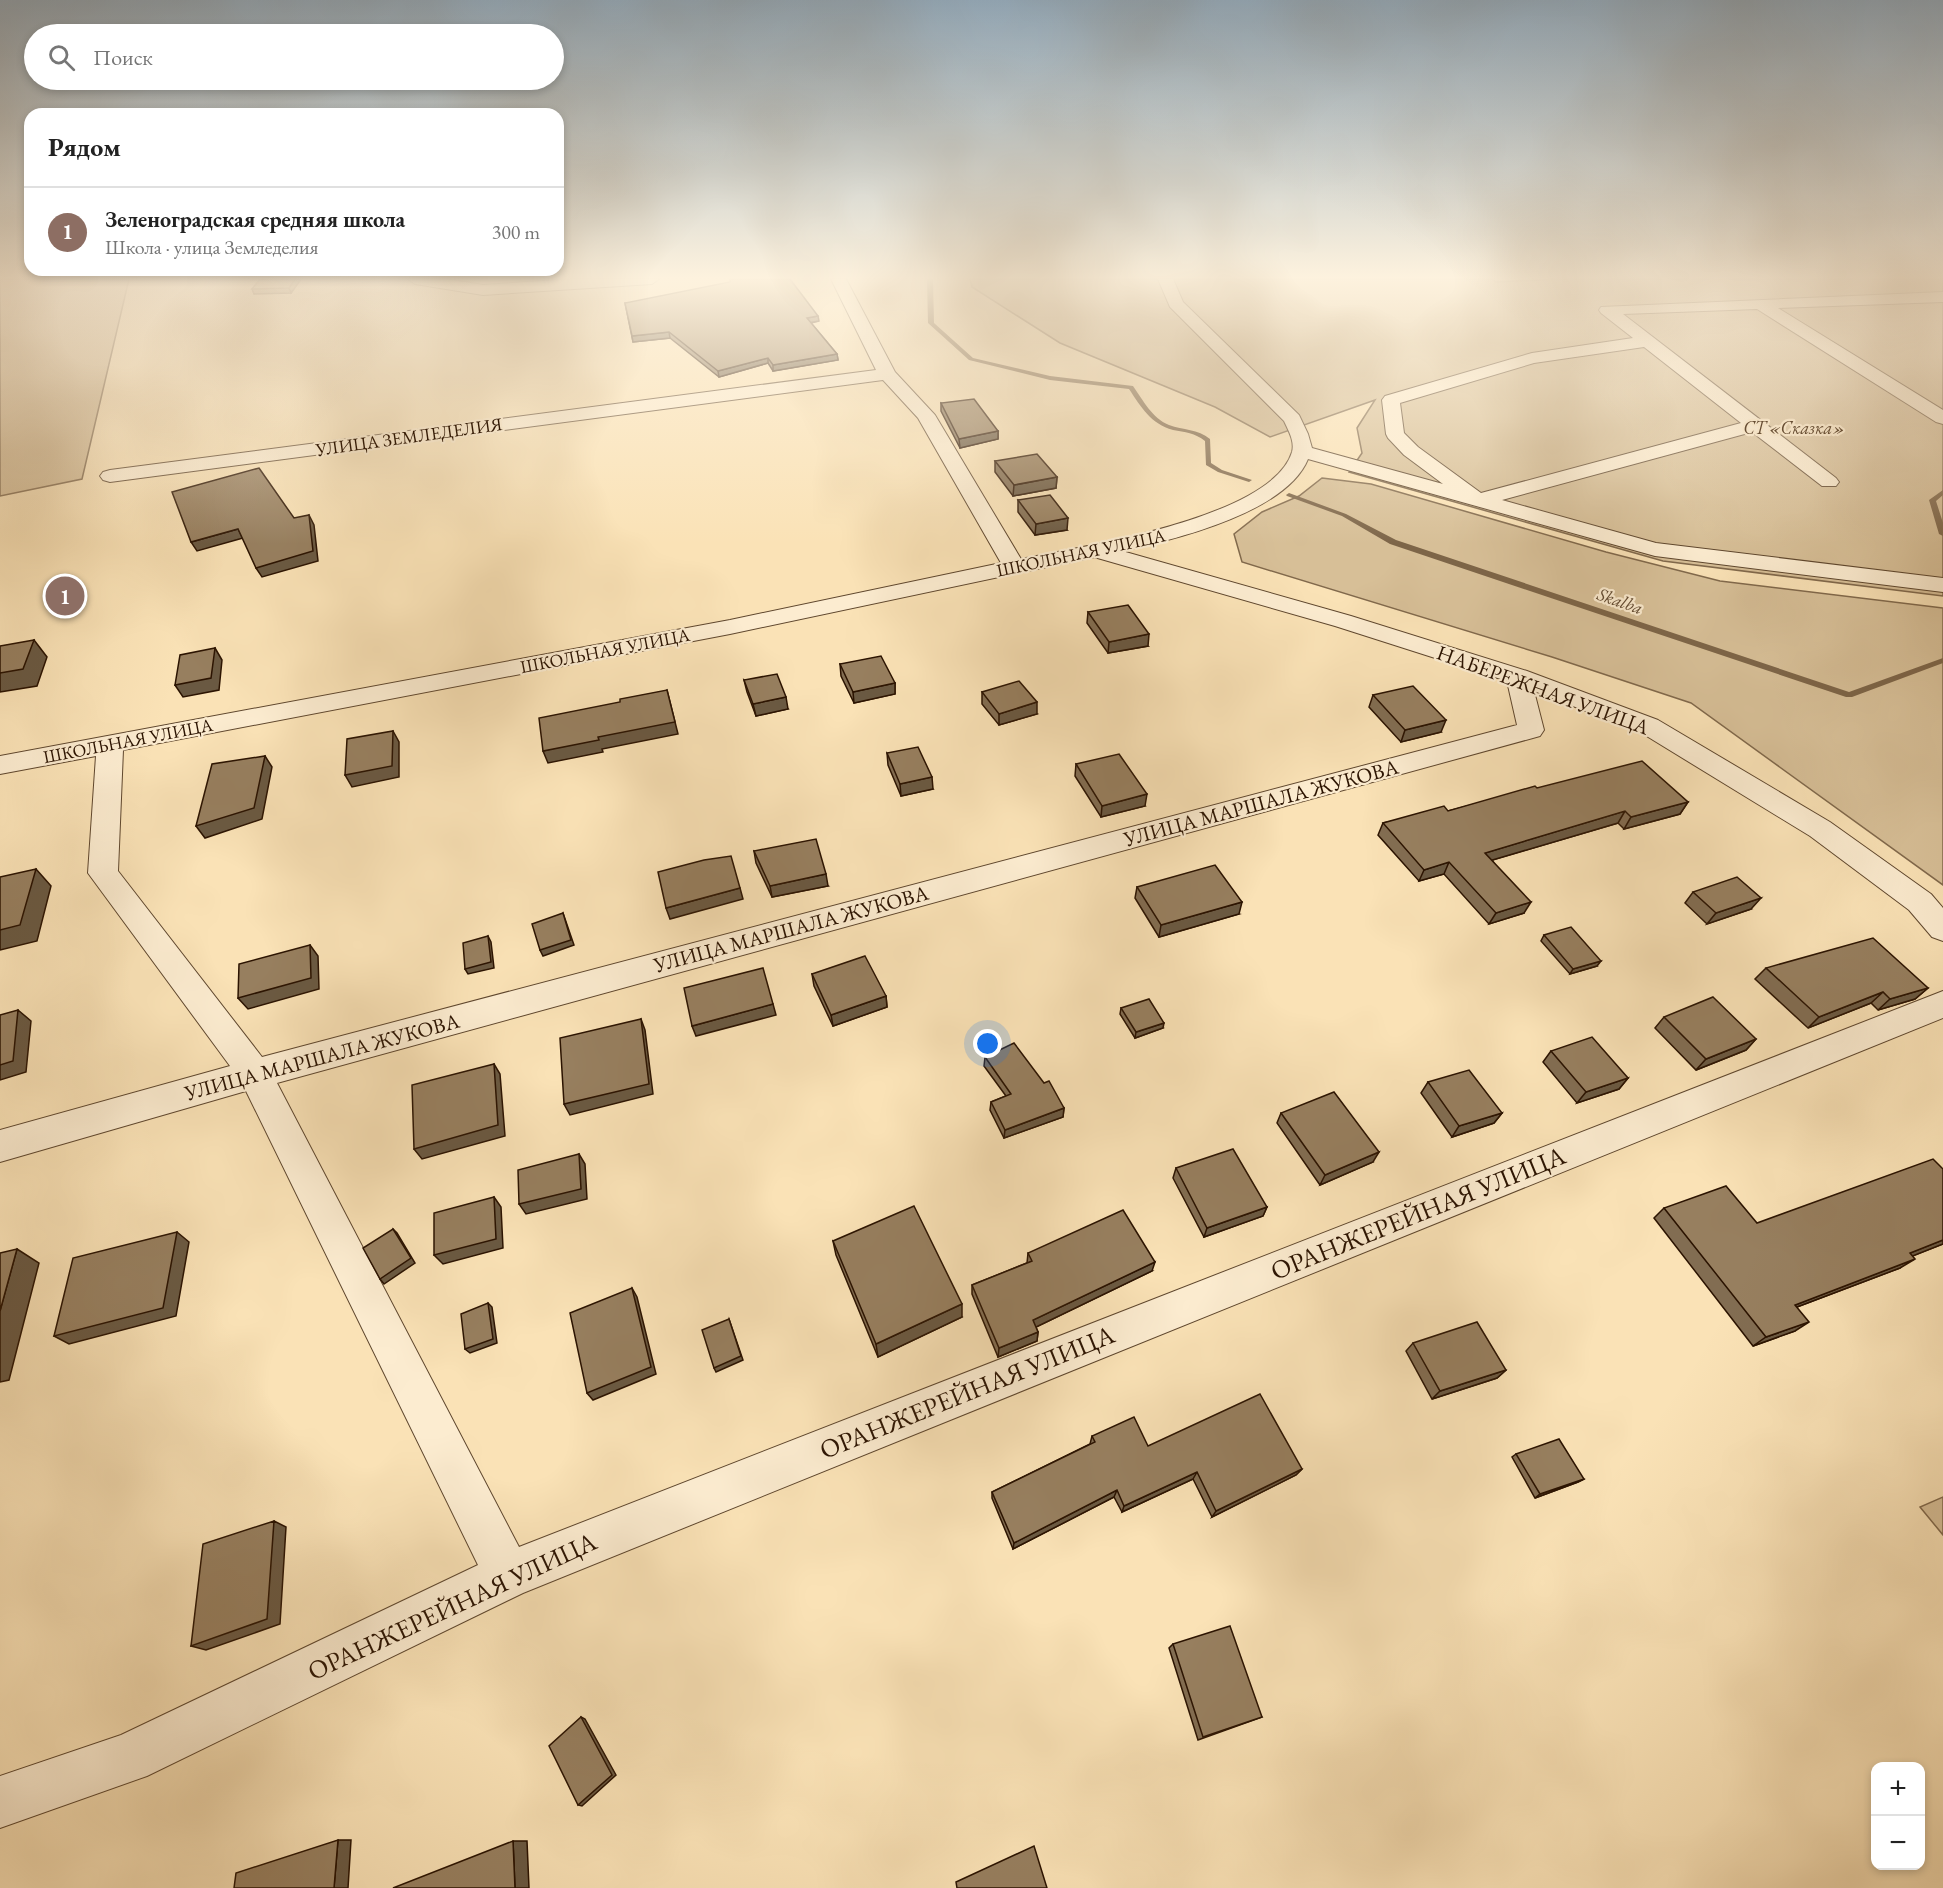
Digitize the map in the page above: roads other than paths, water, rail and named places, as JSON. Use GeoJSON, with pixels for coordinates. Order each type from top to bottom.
{"type":"FeatureCollection","features":[{"type":"Feature","properties":{"kind":"street"},"geometry":{"type":"LineString","coordinates":[[883,367],[887,374],[926,415],[1016,568]]}},
{"type":"Feature","properties":{"kind":"street"},"geometry":{"type":"LineString","coordinates":[[1240,367],[1292,419],[1301,439],[1302,451],[1655,549],[1943,585]]}},
{"type":"Feature","properties":{"kind":"street"},"geometry":{"type":"LineString","coordinates":[[1478,500],[1410,451],[1395,434],[1391,400],[1501,367]]}},
{"type":"Feature","properties":{"kind":"street"},"geometry":{"type":"LineString","coordinates":[[1681,367],[1829,482]]}},
{"type":"Feature","properties":{"kind":"street"},"geometry":{"type":"LineString","coordinates":[[1861,367],[1943,418]]}},
{"type":"Feature","properties":{"kind":"street","name":"УЛИЦА ЗЕМЛЕДЕЛИЯ"},"geometry":{"type":"LineString","coordinates":[[110,476],[887,374]]}},
{"type":"Feature","properties":{"kind":"street"},"geometry":{"type":"LineString","coordinates":[[1478,500],[1756,425]]}},
{"type":"Feature","properties":{"kind":"street","name":"ШКОЛЬНАЯ УЛИЦА"},"geometry":{"type":"LineString","coordinates":[[0,765],[730,627],[1168,535],[1207,522],[1248,503],[1271,488],[1291,470],[1302,451]]}},
{"type":"Feature","properties":{"kind":"street","name":"НАБЕРЕЖНАЯ УЛИЦА"},"geometry":{"type":"LineString","coordinates":[[1094,551],[1343,621],[1518,676],[1649,726],[1820,829],[1920,902],[1943,929]]}},
{"type":"Feature","properties":{"kind":"street","name":"УЛИЦА МАРШАЛА ЖУКОВА"},"geometry":{"type":"LineString","coordinates":[[0,1146],[255,1074],[1530,730],[1518,676]]}},
{"type":"Feature","properties":{"kind":"street"},"geometry":{"type":"LineString","coordinates":[[110,744],[103,873],[255,1074],[508,1575]]}},
{"type":"Feature","properties":{"kind":"street","name":"ОРАНЖЕРЕЙНАЯ УЛИЦА"},"geometry":{"type":"LineString","coordinates":[[0,1802],[129,1758],[508,1575],[1943,1004]]}},
{"type":"Feature","properties":{"kind":"waterway","name":"Skalba"},"geometry":{"type":"LineString","coordinates":[[1005,367],[1050,378],[1131,387],[1146,410],[1161,423],[1194,432],[1208,440],[1208,464],[1220,471],[1249,480]]}},
{"type":"Feature","properties":{"kind":"waterway"},"geometry":{"type":"LineString","coordinates":[[1943,492],[1932,500],[1943,534]]}},
{"type":"Feature","properties":{"kind":"waterway","name":"Skalba"},"geometry":{"type":"LineString","coordinates":[[1289,495],[1344,515],[1393,542],[1849,695],[1943,660]]}},
{"type":"Feature","properties":{"kind":"place","name":"Зеленоградская средняя школа"},"geometry":{"type":"Point","coordinates":[65,596]}},
{"type":"Feature","properties":{"kind":"park label","name":"СТ «Сказка»"},"geometry":{"type":"Point","coordinates":[1794,428]}}]}
